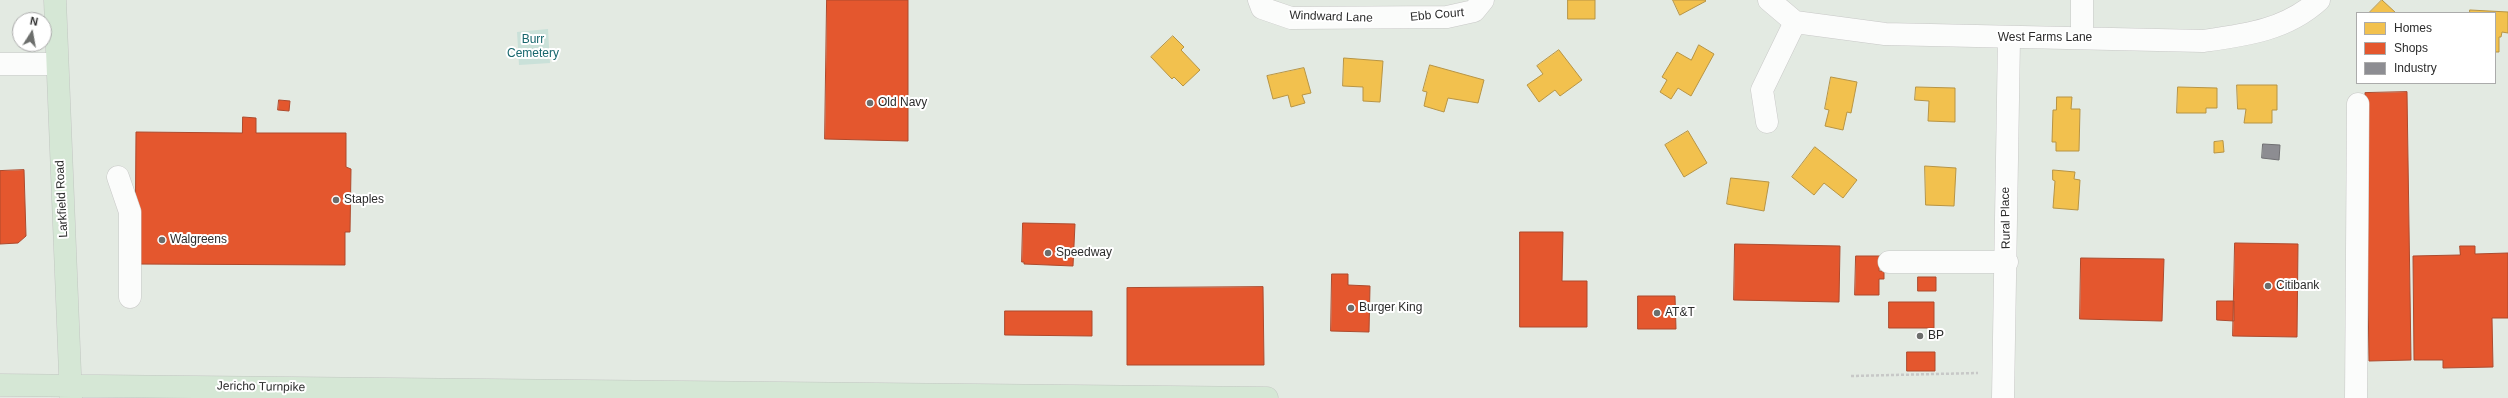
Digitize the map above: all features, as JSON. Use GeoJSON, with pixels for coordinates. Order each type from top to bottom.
{"type":"FeatureCollection","features":[{"type":"Feature","properties":{"kind":"main road","name":"Larkfield Road"},"geometry":{"type":"LineString","coordinates":[[54,0],[71,392]]}},
{"type":"Feature","properties":{"kind":"main road","name":"Jericho Turnpike"},"geometry":{"type":"LineString","coordinates":[[0,385],[71,392],[1267,398]]}},
{"type":"Feature","properties":{"kind":"street","name":"Windward Lane"},"geometry":{"type":"LineString","coordinates":[[1259,0],[1262,8],[1291,18],[1385,19]]}},
{"type":"Feature","properties":{"kind":"street","name":"Ebb Court"},"geometry":{"type":"LineString","coordinates":[[1385,19],[1447,17],[1474,11],[1483,0]]}},
{"type":"Feature","properties":{"kind":"street"},"geometry":{"type":"LineString","coordinates":[[1767,122],[1762,90],[1795,22],[1769,0]]}},
{"type":"Feature","properties":{"kind":"street"},"geometry":{"type":"LineString","coordinates":[[2082,0],[2082,38]]}},
{"type":"Feature","properties":{"kind":"street","name":"West Farms Lane"},"geometry":{"type":"LineString","coordinates":[[1795,22],[1885,34],[2009,39],[2082,38],[2203,41],[2252,34],[2283,25],[2319,0]]}},
{"type":"Feature","properties":{"kind":"street","name":"Rural Place"},"geometry":{"type":"LineString","coordinates":[[2003,398],[2007,262],[2005,204],[2009,39]]}},
{"type":"Feature","properties":{"kind":"street"},"geometry":{"type":"LineString","coordinates":[[0,64],[56,64]]}},
{"type":"Feature","properties":{"kind":"street"},"geometry":{"type":"LineString","coordinates":[[2356,398],[2358,104]]}},
{"type":"Feature","properties":{"kind":"street"},"geometry":{"type":"LineString","coordinates":[[118,176],[130,212],[130,297]]}},
{"type":"Feature","properties":{"kind":"street"},"geometry":{"type":"LineString","coordinates":[[1889,262],[2007,262]]}},
{"type":"Feature","properties":{"kind":"path"},"geometry":{"type":"LineString","coordinates":[[1851,376],[1978,373]]}},
{"type":"Feature","properties":{"kind":"green space","name":"Burr Cemetery"},"geometry":{"type":"Polygon","coordinates":[[[548,29],[550,63],[519,65],[517,32],[548,29]]]}},
{"type":"Feature","properties":{"kind":"building: Homes"},"geometry":{"type":"Polygon","coordinates":[[[1568,0],[1595,0],[1595,19],[1568,19],[1568,0]]]}},
{"type":"Feature","properties":{"kind":"building: Homes"},"geometry":{"type":"Polygon","coordinates":[[[1673,0],[1705,0],[1706,1],[1680,15],[1673,0]]]}},
{"type":"Feature","properties":{"kind":"building: Homes"},"geometry":{"type":"Polygon","coordinates":[[[2382,0],[2395,12],[2370,12],[2382,0]]]}},
{"type":"Feature","properties":{"kind":"building: Homes"},"geometry":{"type":"Polygon","coordinates":[[[2470,10],[2508,12],[2508,33],[2502,32],[2501,37],[2499,37],[2499,52],[2496,52],[2496,12],[2470,12],[2470,10]]]}},
{"type":"Feature","properties":{"kind":"building: Homes"},"geometry":{"type":"Polygon","coordinates":[[[1173,36],[1184,47],[1181,50],[1200,70],[1183,86],[1174,77],[1172,79],[1151,57],[1173,36]]]}},
{"type":"Feature","properties":{"kind":"building: Homes"},"geometry":{"type":"Polygon","coordinates":[[[1699,45],[1714,54],[1691,96],[1678,88],[1671,99],[1660,92],[1667,80],[1662,77],[1677,52],[1691,60],[1699,45]]]}},
{"type":"Feature","properties":{"kind":"building: Homes"},"geometry":{"type":"Polygon","coordinates":[[[1559,50],[1582,80],[1560,96],[1555,90],[1539,102],[1527,85],[1543,74],[1537,66],[1559,50]]]}},
{"type":"Feature","properties":{"kind":"building: Homes"},"geometry":{"type":"Polygon","coordinates":[[[1344,58],[1383,61],[1380,102],[1363,101],[1363,87],[1343,86],[1344,58]]]}},
{"type":"Feature","properties":{"kind":"building: Homes"},"geometry":{"type":"Polygon","coordinates":[[[1430,65],[1484,80],[1478,103],[1448,98],[1444,112],[1424,106],[1427,92],[1423,91],[1430,65]]]}},
{"type":"Feature","properties":{"kind":"building: Homes"},"geometry":{"type":"Polygon","coordinates":[[[1304,68],[1311,93],[1302,95],[1305,103],[1291,107],[1288,95],[1273,99],[1267,76],[1304,68]]]}},
{"type":"Feature","properties":{"kind":"building: Homes"},"geometry":{"type":"Polygon","coordinates":[[[1831,77],[1857,82],[1851,113],[1847,112],[1843,130],[1825,126],[1829,110],[1825,109],[1831,77]]]}},
{"type":"Feature","properties":{"kind":"building: Homes"},"geometry":{"type":"Polygon","coordinates":[[[2237,85],[2277,85],[2277,110],[2272,110],[2272,123],[2244,123],[2246,109],[2238,109],[2237,85]]]}},
{"type":"Feature","properties":{"kind":"building: Homes"},"geometry":{"type":"Polygon","coordinates":[[[1916,87],[1955,88],[1955,122],[1928,121],[1929,101],[1915,100],[1916,87]]]}},
{"type":"Feature","properties":{"kind":"building: Homes"},"geometry":{"type":"Polygon","coordinates":[[[2178,87],[2217,88],[2217,108],[2206,108],[2206,113],[2177,113],[2178,87]]]}},
{"type":"Feature","properties":{"kind":"building: Homes"},"geometry":{"type":"Polygon","coordinates":[[[2057,97],[2072,97],[2071,109],[2080,109],[2079,151],[2056,151],[2056,142],[2052,142],[2053,110],[2056,110],[2057,97]]]}},
{"type":"Feature","properties":{"kind":"building: Homes"},"geometry":{"type":"Polygon","coordinates":[[[1688,131],[1707,163],[1684,177],[1665,145],[1688,131]]]}},
{"type":"Feature","properties":{"kind":"building: Homes"},"geometry":{"type":"Polygon","coordinates":[[[2223,141],[2224,152],[2214,153],[2214,142],[2223,141]]]}},
{"type":"Feature","properties":{"kind":"building: Homes"},"geometry":{"type":"Polygon","coordinates":[[[1815,147],[1857,180],[1843,198],[1824,183],[1814,195],[1792,177],[1815,147]]]}},
{"type":"Feature","properties":{"kind":"building: Homes"},"geometry":{"type":"Polygon","coordinates":[[[1925,166],[1956,168],[1954,206],[1926,205],[1925,166]]]}},
{"type":"Feature","properties":{"kind":"building: Homes"},"geometry":{"type":"Polygon","coordinates":[[[2053,170],[2075,172],[2074,179],[2080,180],[2078,210],[2053,208],[2055,181],[2053,180],[2053,170]]]}},
{"type":"Feature","properties":{"kind":"building: Homes"},"geometry":{"type":"Polygon","coordinates":[[[1731,178],[1769,182],[1764,211],[1727,204],[1731,178]]]}},
{"type":"Feature","properties":{"kind":"building: Shops"},"geometry":{"type":"Polygon","coordinates":[[[827,0],[908,0],[908,141],[825,139],[827,0]]]}},
{"type":"Feature","properties":{"kind":"building: Shops"},"geometry":{"type":"Polygon","coordinates":[[[2407,92],[2411,360],[2369,361],[2365,93],[2407,92]]]}},
{"type":"Feature","properties":{"kind":"building: Shops"},"geometry":{"type":"Polygon","coordinates":[[[279,100],[290,101],[289,111],[278,110],[279,100]]]}},
{"type":"Feature","properties":{"kind":"building: Shops"},"geometry":{"type":"Polygon","coordinates":[[[243,117],[256,118],[256,133],[346,133],[346,167],[351,169],[350,232],[345,232],[345,265],[135,264],[136,132],[242,133],[243,117]]]}},
{"type":"Feature","properties":{"kind":"building: Shops"},"geometry":{"type":"Polygon","coordinates":[[[24,170],[26,236],[18,243],[0,244],[0,171],[24,170]]]}},
{"type":"Feature","properties":{"kind":"building: Shops"},"geometry":{"type":"Polygon","coordinates":[[[1023,223],[1075,224],[1073,266],[1024,264],[1024,262],[1022,262],[1023,223]]]}},
{"type":"Feature","properties":{"kind":"building: Shops"},"geometry":{"type":"Polygon","coordinates":[[[1520,232],[1563,232],[1562,281],[1587,281],[1587,327],[1520,327],[1520,232]]]}},
{"type":"Feature","properties":{"kind":"building: Shops"},"geometry":{"type":"Polygon","coordinates":[[[2235,243],[2298,244],[2297,337],[2233,336],[2235,243]]]}},
{"type":"Feature","properties":{"kind":"building: Shops"},"geometry":{"type":"Polygon","coordinates":[[[1735,244],[1840,246],[1839,302],[1734,300],[1735,244]]]}},
{"type":"Feature","properties":{"kind":"building: Shops"},"geometry":{"type":"Polygon","coordinates":[[[2460,246],[2475,246],[2475,254],[2508,253],[2508,318],[2492,318],[2493,367],[2443,368],[2443,360],[2414,360],[2413,256],[2460,255],[2460,246]]]}},
{"type":"Feature","properties":{"kind":"building: Shops"},"geometry":{"type":"Polygon","coordinates":[[[1856,256],[1880,256],[1879,271],[1884,271],[1884,279],[1879,279],[1879,295],[1855,295],[1856,256]]]}},
{"type":"Feature","properties":{"kind":"building: Shops"},"geometry":{"type":"Polygon","coordinates":[[[2081,258],[2164,259],[2162,321],[2080,319],[2081,258]]]}},
{"type":"Feature","properties":{"kind":"building: Shops","name":"Burger King"},"geometry":{"type":"Polygon","coordinates":[[[1332,274],[1348,274],[1348,285],[1370,286],[1369,332],[1331,331],[1332,274]]]}},
{"type":"Feature","properties":{"kind":"building: Shops"},"geometry":{"type":"Polygon","coordinates":[[[1918,277],[1936,277],[1936,291],[1918,291],[1918,277]]]}},
{"type":"Feature","properties":{"kind":"building: Shops"},"geometry":{"type":"Polygon","coordinates":[[[1263,287],[1264,365],[1127,365],[1127,288],[1263,287]]]}},
{"type":"Feature","properties":{"kind":"building: Shops","name":"AT&T"},"geometry":{"type":"Polygon","coordinates":[[[1638,296],[1675,296],[1676,329],[1638,329],[1638,296]]]}},
{"type":"Feature","properties":{"kind":"building: Shops"},"geometry":{"type":"Polygon","coordinates":[[[2217,301],[2234,301],[2234,321],[2217,320],[2217,301]]]}},
{"type":"Feature","properties":{"kind":"building: Shops"},"geometry":{"type":"Polygon","coordinates":[[[1889,302],[1934,302],[1934,328],[1889,328],[1889,302]]]}},
{"type":"Feature","properties":{"kind":"building: Shops"},"geometry":{"type":"Polygon","coordinates":[[[1005,311],[1092,311],[1092,336],[1005,335],[1005,311]]]}},
{"type":"Feature","properties":{"kind":"building: Shops"},"geometry":{"type":"Polygon","coordinates":[[[1907,352],[1935,352],[1935,371],[1907,371],[1907,352]]]}},
{"type":"Feature","properties":{"kind":"building: Industry"},"geometry":{"type":"Polygon","coordinates":[[[2263,144],[2280,145],[2279,160],[2262,158],[2263,144]]]}},
{"type":"Feature","properties":{"kind":"place","name":"Old Navy"},"geometry":{"type":"Point","coordinates":[870,103]}},
{"type":"Feature","properties":{"kind":"place","name":"Staples"},"geometry":{"type":"Point","coordinates":[336,200]}},
{"type":"Feature","properties":{"kind":"place","name":"Walgreens"},"geometry":{"type":"Point","coordinates":[162,240]}},
{"type":"Feature","properties":{"kind":"place","name":"Speedway"},"geometry":{"type":"Point","coordinates":[1048,253]}},
{"type":"Feature","properties":{"kind":"place","name":"Citibank"},"geometry":{"type":"Point","coordinates":[2268,286]}},
{"type":"Feature","properties":{"kind":"place","name":"Burger King"},"geometry":{"type":"Point","coordinates":[1351,308]}},
{"type":"Feature","properties":{"kind":"place","name":"AT&T"},"geometry":{"type":"Point","coordinates":[1657,313]}},
{"type":"Feature","properties":{"kind":"place","name":"BP"},"geometry":{"type":"Point","coordinates":[1920,336]}}]}
